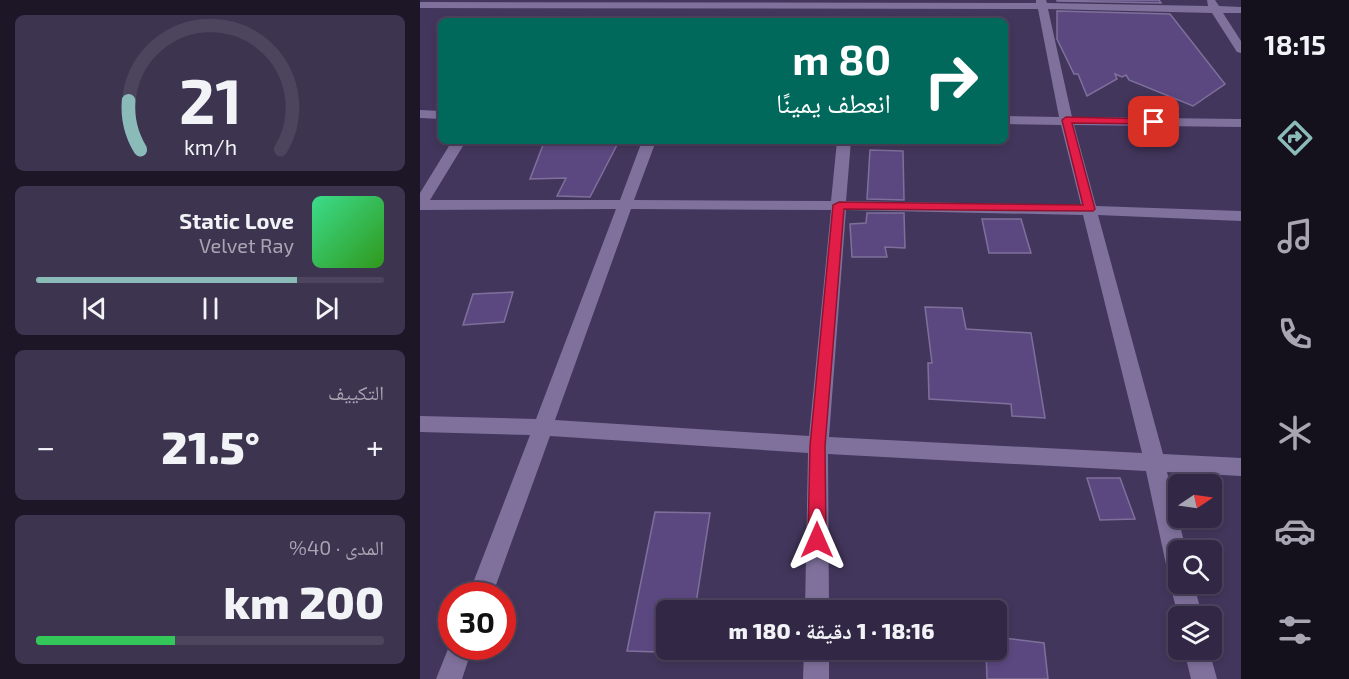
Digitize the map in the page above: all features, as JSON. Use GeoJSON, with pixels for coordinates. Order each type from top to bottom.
{"type":"FeatureCollection","features":[{"type":"Feature","properties":{"kind":"street"},"geometry":{"type":"LineString","coordinates":[[1210,0],[1241,50]]}},
{"type":"Feature","properties":{"kind":"street"},"geometry":{"type":"LineString","coordinates":[[1042,3],[1066,120],[1154,460],[1172,540]]}},
{"type":"Feature","properties":{"kind":"street"},"geometry":{"type":"LineString","coordinates":[[420,5],[858,7],[1042,3],[1241,10]]}},
{"type":"Feature","properties":{"kind":"street"},"geometry":{"type":"LineString","coordinates":[[420,114],[438,115]]}},
{"type":"Feature","properties":{"kind":"street"},"geometry":{"type":"LineString","coordinates":[[1008,120],[1241,123]]}},
{"type":"Feature","properties":{"kind":"street"},"geometry":{"type":"LineString","coordinates":[[420,205],[457,144]]}},
{"type":"Feature","properties":{"kind":"street"},"geometry":{"type":"LineString","coordinates":[[485,582],[648,144]]}},
{"type":"Feature","properties":{"kind":"street"},"geometry":{"type":"LineString","coordinates":[[817,600],[818,446],[844,144]]}},
{"type":"Feature","properties":{"kind":"street"},"geometry":{"type":"LineString","coordinates":[[420,205],[839,205],[1089,209],[1241,216]]}},
{"type":"Feature","properties":{"kind":"street"},"geometry":{"type":"LineString","coordinates":[[420,424],[543,427],[818,446],[1154,460],[1241,466]]}},
{"type":"Feature","properties":{"kind":"street"},"geometry":{"type":"LineString","coordinates":[[449,679],[456,660]]}},
{"type":"Feature","properties":{"kind":"street"},"geometry":{"type":"LineString","coordinates":[[816,679],[817,660]]}},
{"type":"Feature","properties":{"kind":"street"},"geometry":{"type":"LineString","coordinates":[[1199,660],[1204,679]]}},
{"type":"Feature","properties":{"kind":"building"},"geometry":{"type":"Polygon","coordinates":[[[1159,0],[1161,3],[1057,1],[1159,0]]]}},
{"type":"Feature","properties":{"kind":"building"},"geometry":{"type":"Polygon","coordinates":[[[1057,11],[1170,14],[1225,84],[1193,106],[1129,80],[1126,75],[1122,77],[1115,74],[1117,79],[1087,96],[1078,74],[1074,74],[1057,39],[1057,11]]]}},
{"type":"Feature","properties":{"kind":"building"},"geometry":{"type":"Polygon","coordinates":[[[617,144],[590,197],[557,196],[566,178],[530,179],[543,145],[617,144]]]}},
{"type":"Feature","properties":{"kind":"building"},"geometry":{"type":"Polygon","coordinates":[[[870,150],[903,151],[904,200],[867,199],[870,150]]]}},
{"type":"Feature","properties":{"kind":"building"},"geometry":{"type":"Polygon","coordinates":[[[867,213],[904,213],[905,248],[885,247],[887,257],[852,257],[850,224],[866,223],[867,213]]]}},
{"type":"Feature","properties":{"kind":"building"},"geometry":{"type":"Polygon","coordinates":[[[982,219],[1021,219],[1031,253],[989,253],[982,219]]]}},
{"type":"Feature","properties":{"kind":"building"},"geometry":{"type":"Polygon","coordinates":[[[513,292],[504,322],[463,325],[473,294],[513,292]]]}},
{"type":"Feature","properties":{"kind":"building"},"geometry":{"type":"Polygon","coordinates":[[[925,307],[962,308],[966,329],[1031,333],[1045,418],[1012,416],[1011,404],[929,399],[928,363],[932,363],[925,307]]]}},
{"type":"Feature","properties":{"kind":"building"},"geometry":{"type":"Polygon","coordinates":[[[1087,478],[1120,478],[1135,519],[1100,520],[1087,478]]]}},
{"type":"Feature","properties":{"kind":"building"},"geometry":{"type":"Polygon","coordinates":[[[655,512],[710,513],[697,600],[656,600],[656,652],[627,651],[655,512]]]}},
{"type":"Feature","properties":{"kind":"building"},"geometry":{"type":"Polygon","coordinates":[[[1007,638],[1044,643],[1048,679],[987,679],[986,660],[1007,660],[1007,638]]]}},
{"type":"Feature","properties":{"kind":"route"},"geometry":{"type":"LineString","coordinates":[[817,540],[818,446],[839,205],[1089,209],[1066,120],[1154,122]]}}]}
